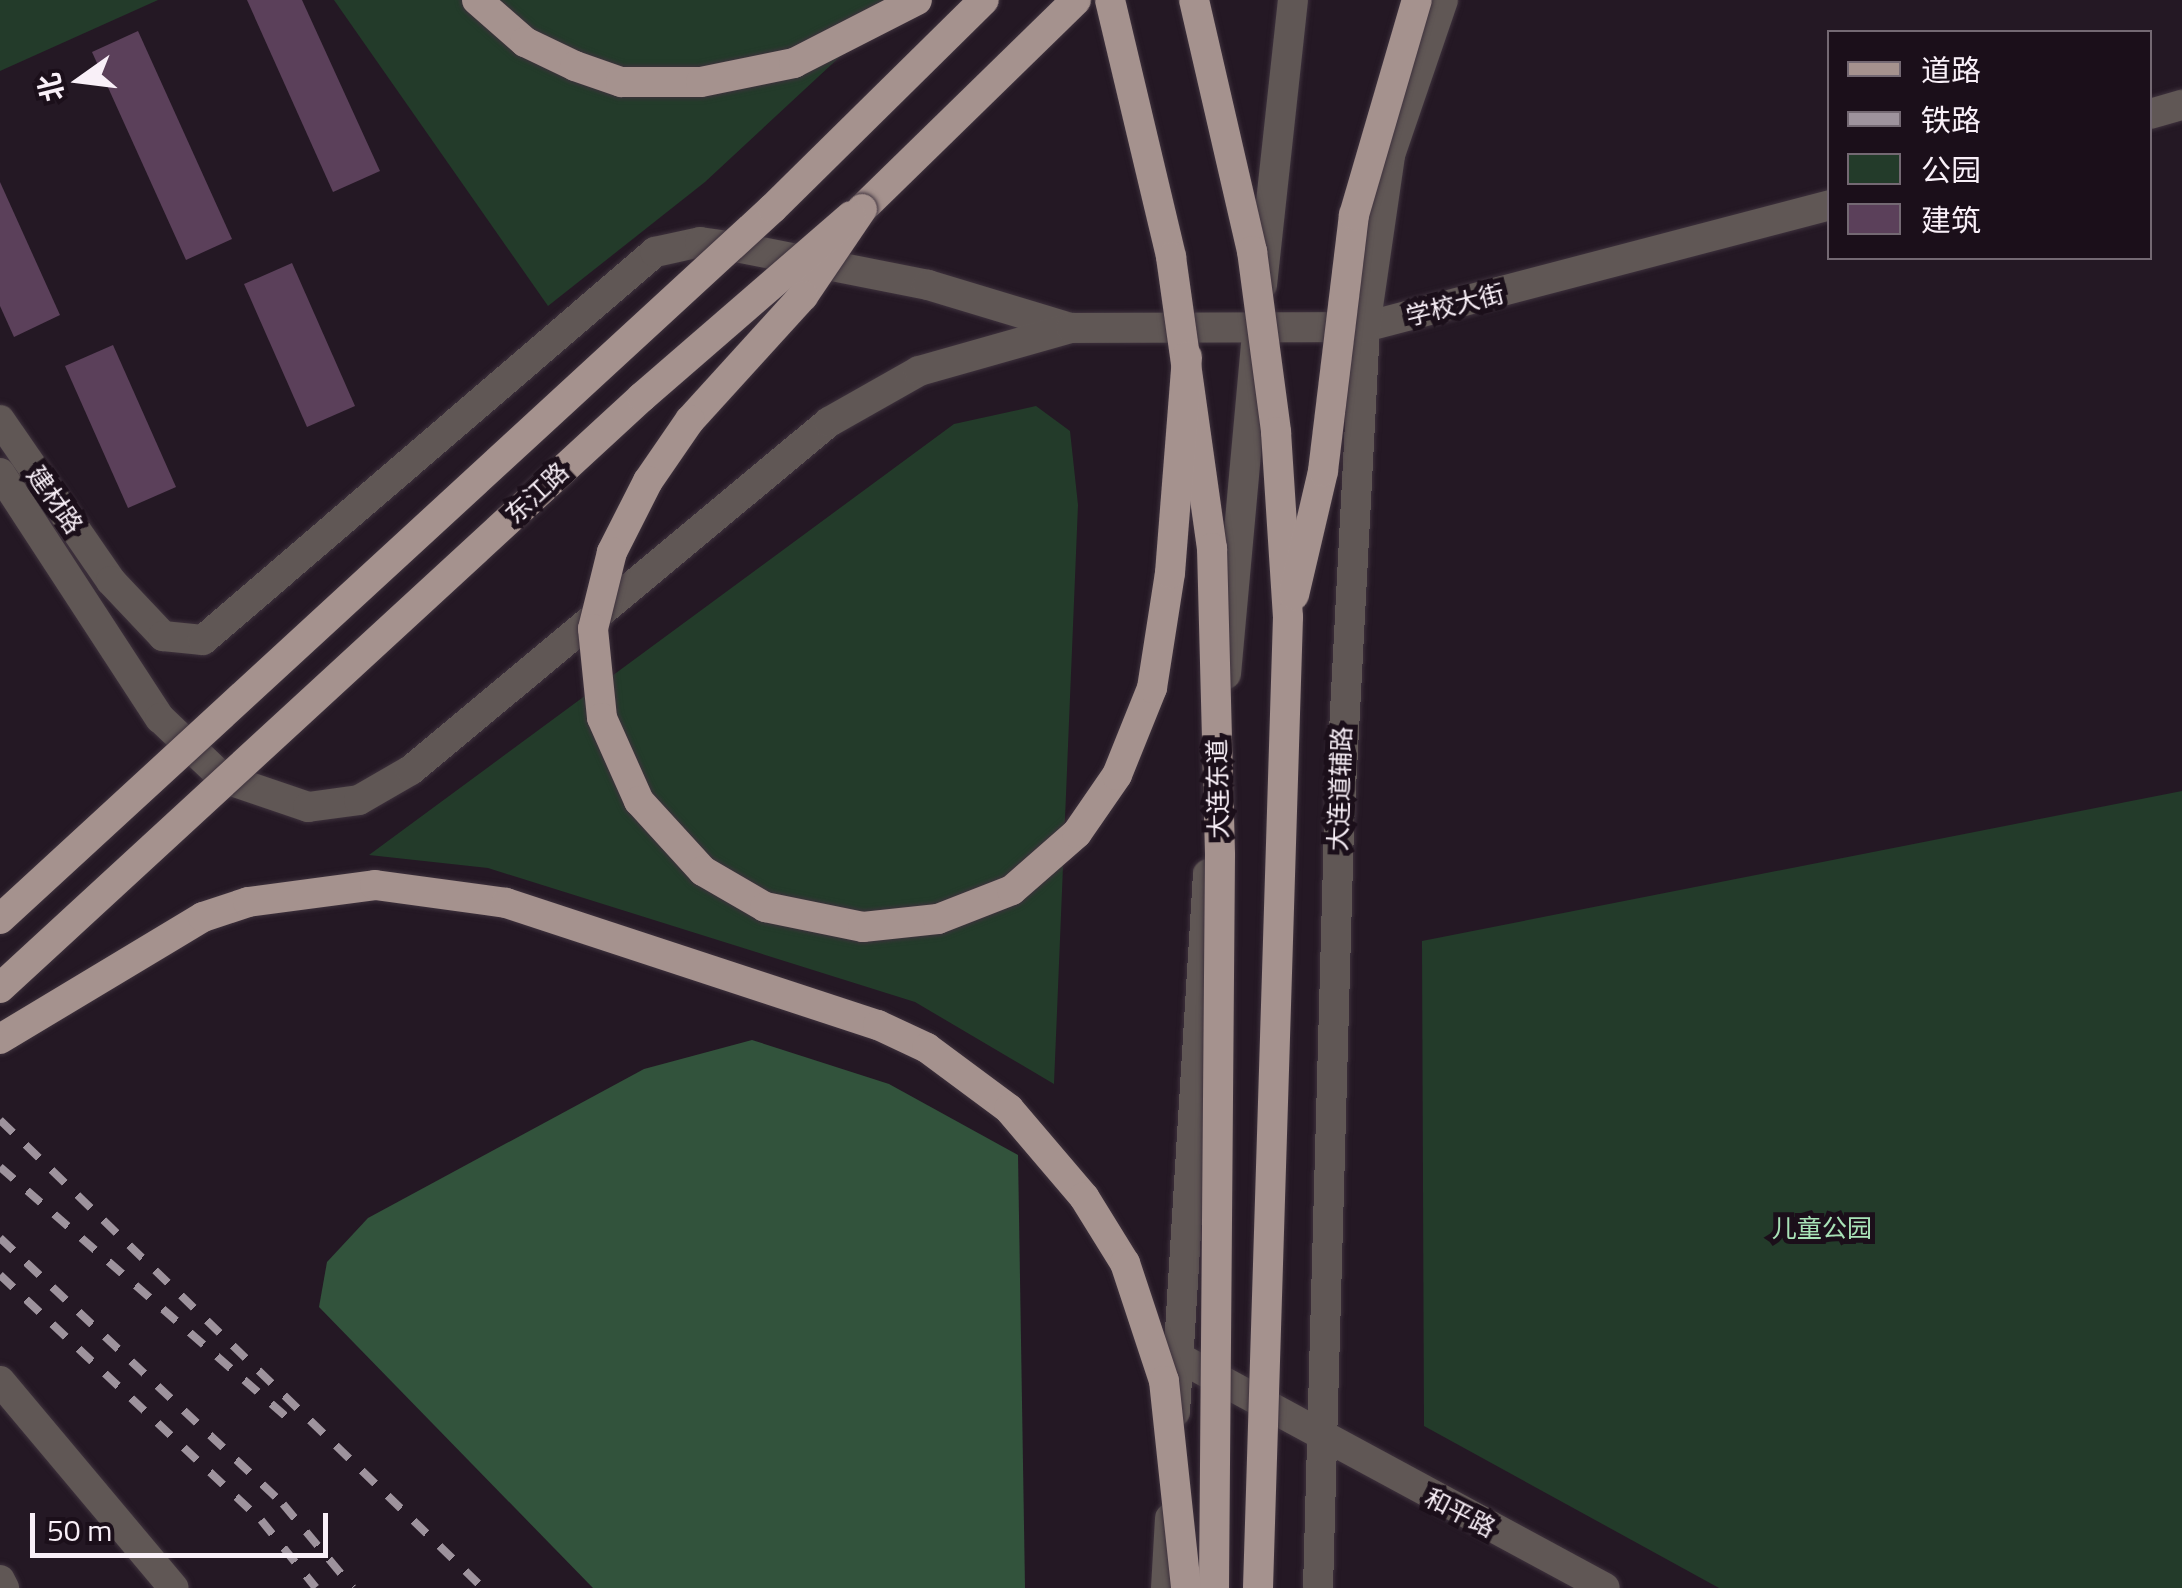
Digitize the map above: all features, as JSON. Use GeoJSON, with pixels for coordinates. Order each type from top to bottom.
{"type":"FeatureCollection","features":[{"type":"Feature","properties":{"kind":"main road"},"geometry":{"type":"LineString","coordinates":[[477,0],[525,42],[575,66],[621,82],[701,82],[806,58],[917,0]]}},
{"type":"Feature","properties":{"kind":"main road","name":"东江路"},"geometry":{"type":"LineString","coordinates":[[0,920],[774,208],[984,0]]}},
{"type":"Feature","properties":{"kind":"main road","name":"东江路"},"geometry":{"type":"LineString","coordinates":[[0,988],[642,397],[862,209],[1076,0]]}},
{"type":"Feature","properties":{"kind":"main road","name":"大连东道"},"geometry":{"type":"LineString","coordinates":[[1110,0],[1187,357],[1206,484],[1216,649],[1214,1588]]}},
{"type":"Feature","properties":{"kind":"main road"},"geometry":{"type":"LineString","coordinates":[[1194,0],[1254,269],[1288,617],[1258,1588]]}},
{"type":"Feature","properties":{"kind":"main road"},"geometry":{"type":"LineString","coordinates":[[1288,617],[1323,471],[1354,215],[1418,0]]}},
{"type":"Feature","properties":{"kind":"main road"},"geometry":{"type":"LineString","coordinates":[[862,209],[804,296],[658,465],[612,552],[593,629],[602,718],[639,801],[703,870],[766,908],[862,927],[938,919],[1012,890],[1077,833],[1117,775],[1152,688],[1170,572],[1187,357]]}},
{"type":"Feature","properties":{"kind":"main road"},"geometry":{"type":"LineString","coordinates":[[0,1040],[203,917],[248,902],[374,885],[506,903],[878,1025],[927,1048],[1009,1109],[1073,1182],[1125,1263],[1164,1381],[1186,1588]]}},
{"type":"Feature","properties":{"kind":"street"},"geometry":{"type":"LineString","coordinates":[[1166,1588],[1192,1052],[1257,329],[1294,0]]}},
{"type":"Feature","properties":{"kind":"street","name":"大连道辅路"},"geometry":{"type":"LineString","coordinates":[[1318,1588],[1316,1438],[1365,327],[1390,155],[1443,0]]}},
{"type":"Feature","properties":{"kind":"street"},"geometry":{"type":"LineString","coordinates":[[2152,113],[2182,104]]}},
{"type":"Feature","properties":{"kind":"street","name":"学校大街"},"geometry":{"type":"LineString","coordinates":[[1071,328],[1365,327],[1827,206]]}},
{"type":"Feature","properties":{"kind":"street","name":"建材路"},"geometry":{"type":"LineString","coordinates":[[0,420],[111,581],[163,636],[203,640],[581,308],[641,260],[688,242],[928,285],[1071,328]]}},
{"type":"Feature","properties":{"kind":"street"},"geometry":{"type":"LineString","coordinates":[[0,473],[160,718],[223,778],[308,807],[360,800],[411,770],[872,391],[1000,342],[1071,328]]}},
{"type":"Feature","properties":{"kind":"street","name":"和平路"},"geometry":{"type":"LineString","coordinates":[[1178,1357],[1316,1438],[1604,1588]]}},
{"type":"Feature","properties":{"kind":"street"},"geometry":{"type":"LineString","coordinates":[[0,1382],[174,1588]]}},
{"type":"Feature","properties":{"kind":"street"},"geometry":{"type":"LineString","coordinates":[[0,1580],[4,1588]]}},
{"type":"Feature","properties":{"kind":"green space"},"geometry":{"type":"Polygon","coordinates":[[[0,0],[158,0],[0,71],[0,0]]]}},
{"type":"Feature","properties":{"kind":"green space"},"geometry":{"type":"Polygon","coordinates":[[[334,0],[901,0],[705,182],[548,306],[334,0]]]}},
{"type":"Feature","properties":{"kind":"green space"},"geometry":{"type":"Polygon","coordinates":[[[1036,406],[1070,431],[1078,505],[1054,1084],[915,1002],[488,868],[369,855],[954,424],[1036,406]]]}},
{"type":"Feature","properties":{"kind":"green space","name":"儿童公园"},"geometry":{"type":"Polygon","coordinates":[[[2182,791],[2182,1588],[1719,1588],[1424,1426],[1422,941],[2182,791]]]}},
{"type":"Feature","properties":{"kind":"green space"},"geometry":{"type":"Polygon","coordinates":[[[752,1040],[889,1084],[1018,1155],[1025,1588],[593,1588],[319,1307],[327,1262],[368,1218],[644,1069],[752,1040]]]}},
{"type":"Feature","properties":{"kind":"building"},"geometry":{"type":"Polygon","coordinates":[[[247,0],[302,0],[380,171],[333,192],[247,0]]]}},
{"type":"Feature","properties":{"kind":"building"},"geometry":{"type":"Polygon","coordinates":[[[138,31],[232,239],[186,260],[92,52],[138,31]]]}},
{"type":"Feature","properties":{"kind":"building"},"geometry":{"type":"Polygon","coordinates":[[[0,182],[60,315],[14,337],[0,306],[0,182]]]}},
{"type":"Feature","properties":{"kind":"building"},"geometry":{"type":"Polygon","coordinates":[[[292,263],[355,406],[307,427],[244,284],[292,263]]]}},
{"type":"Feature","properties":{"kind":"building"},"geometry":{"type":"Polygon","coordinates":[[[113,345],[176,487],[128,508],[65,366],[113,345]]]}},
{"type":"Feature","properties":{"kind":"railway"},"geometry":{"type":"LineString","coordinates":[[0,1120],[483,1588]]}},
{"type":"Feature","properties":{"kind":"railway"},"geometry":{"type":"LineString","coordinates":[[0,1167],[298,1427]]}},
{"type":"Feature","properties":{"kind":"railway"},"geometry":{"type":"LineString","coordinates":[[0,1238],[283,1504],[353,1588]]}},
{"type":"Feature","properties":{"kind":"railway"},"geometry":{"type":"LineString","coordinates":[[0,1275],[261,1520],[316,1588]]}}]}
